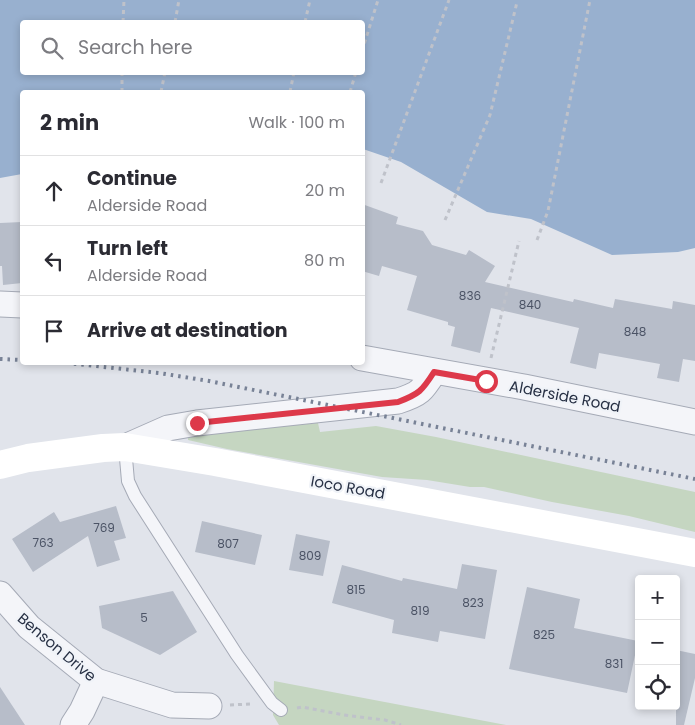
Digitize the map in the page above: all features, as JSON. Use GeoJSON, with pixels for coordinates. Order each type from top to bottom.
{"type":"FeatureCollection","features":[{"type":"Feature","properties":{"kind":"main road","name":"Ioco Road"},"geometry":{"type":"LineString","coordinates":[[0,465],[28,458],[124,447],[263,471],[695,553]]}},
{"type":"Feature","properties":{"kind":"street"},"geometry":{"type":"LineString","coordinates":[[0,304],[20,305]]}},
{"type":"Feature","properties":{"kind":"street","name":"Alderside Road"},"geometry":{"type":"LineString","coordinates":[[365,359],[524,387],[695,422]]}},
{"type":"Feature","properties":{"kind":"street"},"geometry":{"type":"LineString","coordinates":[[124,447],[168,428],[197,423],[398,402],[416,395],[434,372]]}},
{"type":"Feature","properties":{"kind":"street","name":"Benson Drive"},"geometry":{"type":"LineString","coordinates":[[0,594],[29,627],[96,681],[172,705],[209,706]]}},
{"type":"Feature","properties":{"kind":"street"},"geometry":{"type":"LineString","coordinates":[[72,725],[82,711],[96,681]]}},
{"type":"Feature","properties":{"kind":"lane"},"geometry":{"type":"LineString","coordinates":[[124,447],[128,481],[135,496],[237,655],[277,707]]}},
{"type":"Feature","properties":{"kind":"path"},"geometry":{"type":"LineString","coordinates":[[123,20],[124,0]]}},
{"type":"Feature","properties":{"kind":"path"},"geometry":{"type":"LineString","coordinates":[[175,20],[179,0]]}},
{"type":"Feature","properties":{"kind":"path"},"geometry":{"type":"LineString","coordinates":[[306,20],[310,0]]}},
{"type":"Feature","properties":{"kind":"path"},"geometry":{"type":"LineString","coordinates":[[365,41],[378,0]]}},
{"type":"Feature","properties":{"kind":"path"},"geometry":{"type":"LineString","coordinates":[[382,183],[449,0]]}},
{"type":"Feature","properties":{"kind":"path"},"geometry":{"type":"LineString","coordinates":[[537,240],[548,211],[590,0]]}},
{"type":"Feature","properties":{"kind":"path"},"geometry":{"type":"LineString","coordinates":[[446,220],[490,114],[517,2]]}},
{"type":"Feature","properties":{"kind":"path"},"geometry":{"type":"LineString","coordinates":[[122,75],[122,90]]}},
{"type":"Feature","properties":{"kind":"path"},"geometry":{"type":"LineString","coordinates":[[161,90],[164,75]]}},
{"type":"Feature","properties":{"kind":"path"},"geometry":{"type":"LineString","coordinates":[[290,90],[293,75]]}},
{"type":"Feature","properties":{"kind":"path"},"geometry":{"type":"LineString","coordinates":[[351,90],[355,75]]}},
{"type":"Feature","properties":{"kind":"path"},"geometry":{"type":"LineString","coordinates":[[490,360],[519,241]]}},
{"type":"Feature","properties":{"kind":"path"},"geometry":{"type":"LineString","coordinates":[[209,706],[302,707],[385,720],[401,725]]}},
{"type":"Feature","properties":{"kind":"green space"},"geometry":{"type":"Polygon","coordinates":[[[318,423],[320,432],[376,426],[695,492],[695,532],[629,516],[484,487],[382,477],[227,449],[188,440],[188,438],[200,434],[318,423]]]}},
{"type":"Feature","properties":{"kind":"green space"},"geometry":{"type":"Polygon","coordinates":[[[274,681],[506,725],[279,725],[273,715],[274,681]]]}},
{"type":"Feature","properties":{"kind":"water"},"geometry":{"type":"Polygon","coordinates":[[[0,0],[695,0],[695,248],[678,252],[612,255],[531,219],[487,212],[401,162],[365,150],[365,90],[20,90],[20,174],[0,178],[0,0]]]}},
{"type":"Feature","properties":{"kind":"building"},"geometry":{"type":"Polygon","coordinates":[[[365,205],[398,217],[396,224],[423,231],[432,245],[466,255],[469,250],[495,266],[485,282],[573,302],[574,299],[613,308],[615,299],[672,309],[673,301],[695,305],[695,361],[683,359],[679,382],[657,378],[660,364],[599,353],[596,369],[570,363],[579,328],[491,308],[480,353],[451,346],[455,327],[448,325],[448,322],[407,310],[417,276],[382,266],[379,276],[365,272],[365,205]]]}},
{"type":"Feature","properties":{"kind":"building"},"geometry":{"type":"Polygon","coordinates":[[[20,222],[20,283],[3,285],[2,266],[0,266],[0,223],[20,222]]]}},
{"type":"Feature","properties":{"kind":"building"},"geometry":{"type":"Polygon","coordinates":[[[116,506],[126,538],[114,541],[120,560],[97,567],[88,536],[33,572],[12,539],[54,512],[60,522],[116,506]]]}},
{"type":"Feature","properties":{"kind":"building"},"geometry":{"type":"Polygon","coordinates":[[[202,521],[262,535],[255,565],[195,552],[202,521]]]}},
{"type":"Feature","properties":{"kind":"building"},"geometry":{"type":"Polygon","coordinates":[[[296,534],[330,541],[323,576],[289,570],[296,534]]]}},
{"type":"Feature","properties":{"kind":"building"},"geometry":{"type":"Polygon","coordinates":[[[462,564],[497,570],[485,639],[440,631],[438,642],[392,633],[394,620],[332,603],[342,565],[402,581],[403,578],[457,589],[462,564]]]}},
{"type":"Feature","properties":{"kind":"building"},"geometry":{"type":"Polygon","coordinates":[[[527,587],[580,599],[574,628],[635,640],[635,655],[627,693],[509,669],[527,587]]]}},
{"type":"Feature","properties":{"kind":"building"},"geometry":{"type":"Polygon","coordinates":[[[173,591],[197,632],[160,655],[102,628],[99,606],[173,591]]]}},
{"type":"Feature","properties":{"kind":"building"},"geometry":{"type":"Polygon","coordinates":[[[680,651],[695,654],[695,678],[684,725],[676,725],[676,710],[680,710],[680,651]]]}},
{"type":"Feature","properties":{"kind":"building"},"geometry":{"type":"Polygon","coordinates":[[[0,687],[25,725],[0,725],[0,687]]]}},
{"type":"Feature","properties":{"kind":"railway"},"geometry":{"type":"LineString","coordinates":[[0,359],[20,360]]}},
{"type":"Feature","properties":{"kind":"railway"},"geometry":{"type":"LineString","coordinates":[[86,365],[209,381],[695,479]]}},
{"type":"Feature","properties":{"kind":"route"},"geometry":{"type":"LineString","coordinates":[[197,423],[398,402],[416,395],[434,372],[486,381]]}}]}
